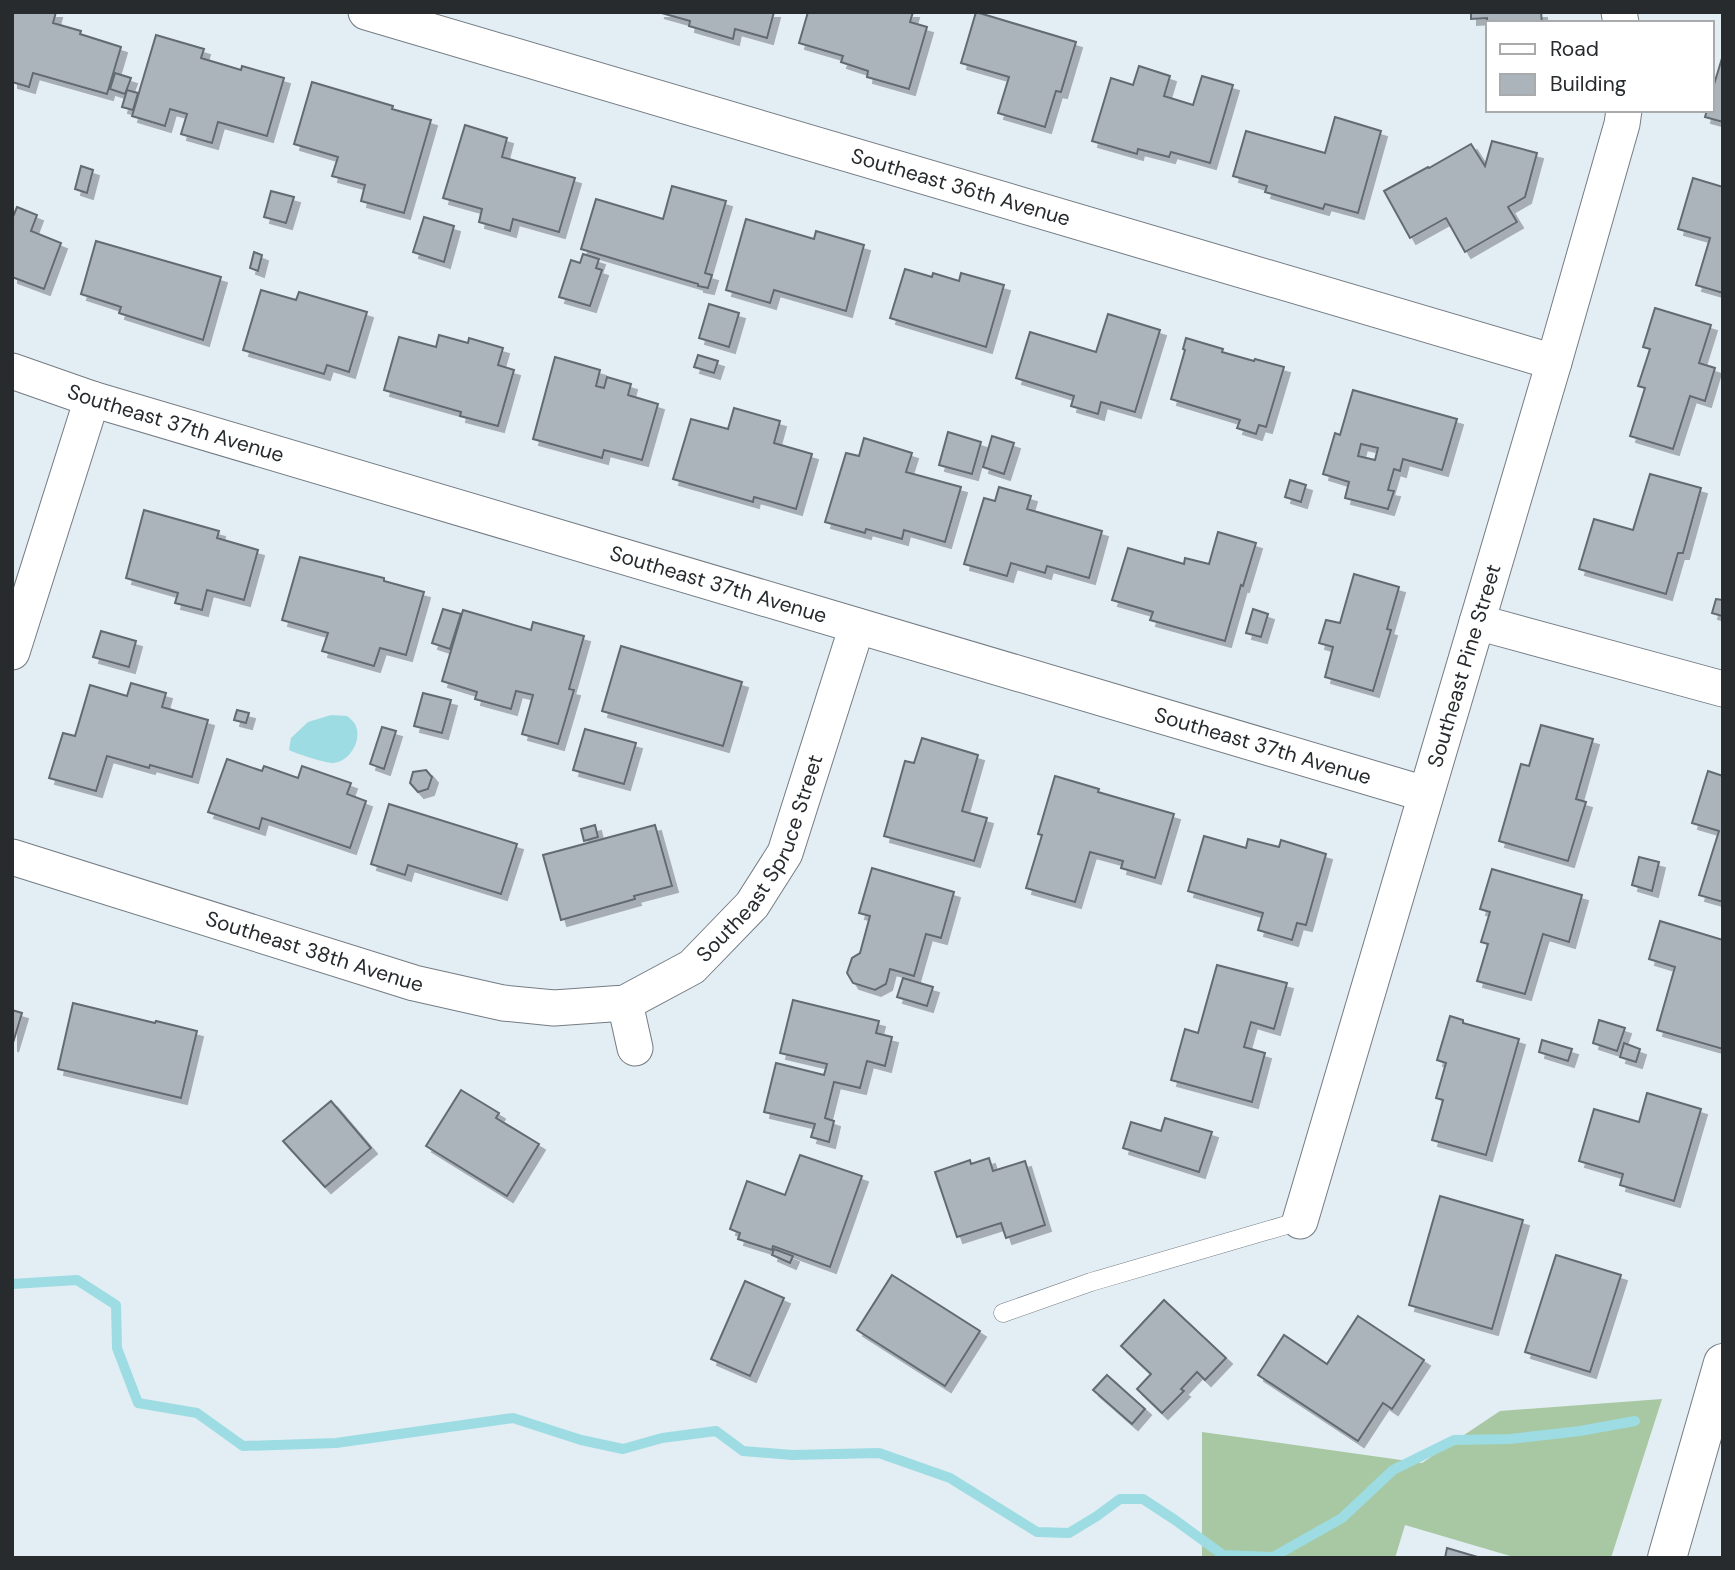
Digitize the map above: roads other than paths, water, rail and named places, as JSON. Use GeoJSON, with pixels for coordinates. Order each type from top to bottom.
{"type":"FeatureCollection","features":[{"type":"Feature","properties":{"kind":"street","name":"Southeast 36th Avenue"},"geometry":{"type":"LineString","coordinates":[[366,12],[1554,362]]}},
{"type":"Feature","properties":{"kind":"street","name":"Southeast Pine Street"},"geometry":{"type":"LineString","coordinates":[[1300,1221],[1554,362],[1624,112]]}},
{"type":"Feature","properties":{"kind":"street","name":"Southeast 37th Avenue"},"geometry":{"type":"LineString","coordinates":[[12,372],[92,399],[1425,794]]}},
{"type":"Feature","properties":{"kind":"street"},"geometry":{"type":"LineString","coordinates":[[12,652],[92,399]]}},
{"type":"Feature","properties":{"kind":"street"},"geometry":{"type":"LineString","coordinates":[[1477,622],[1723,689]]}},
{"type":"Feature","properties":{"kind":"street","name":"Southeast Spruce Street"},"geometry":{"type":"LineString","coordinates":[[625,1003],[692,967],[752,905],[785,853],[857,626]]}},
{"type":"Feature","properties":{"kind":"street","name":"Southeast 38th Avenue"},"geometry":{"type":"LineString","coordinates":[[12,857],[414,984],[503,1003],[554,1008],[625,1003]]}},
{"type":"Feature","properties":{"kind":"street"},"geometry":{"type":"LineString","coordinates":[[625,1003],[635,1048]]}},
{"type":"Feature","properties":{"kind":"street"},"geometry":{"type":"LineString","coordinates":[[1667,1558],[1723,1363]]}},
{"type":"Feature","properties":{"kind":"lane"},"geometry":{"type":"LineString","coordinates":[[1003,1314],[1091,1283],[1300,1221]]}},
{"type":"Feature","properties":{"kind":"water"},"geometry":{"type":"Polygon","coordinates":[[[331,715],[347,716],[357,730],[356,743],[345,759],[329,763],[289,750],[291,738],[308,722],[331,715]]]}},
{"type":"Feature","properties":{"kind":"waterway"},"geometry":{"type":"LineString","coordinates":[[12,1284],[77,1280],[116,1305],[117,1348],[138,1403],[197,1413],[243,1446],[336,1443],[513,1418],[581,1440],[623,1449],[662,1438],[716,1431],[743,1451],[792,1455],[879,1453],[950,1478],[1037,1532],[1069,1533],[1120,1499],[1143,1499],[1223,1555],[1273,1557],[1342,1518],[1393,1470],[1454,1440],[1510,1439],[1635,1421]]}}]}
